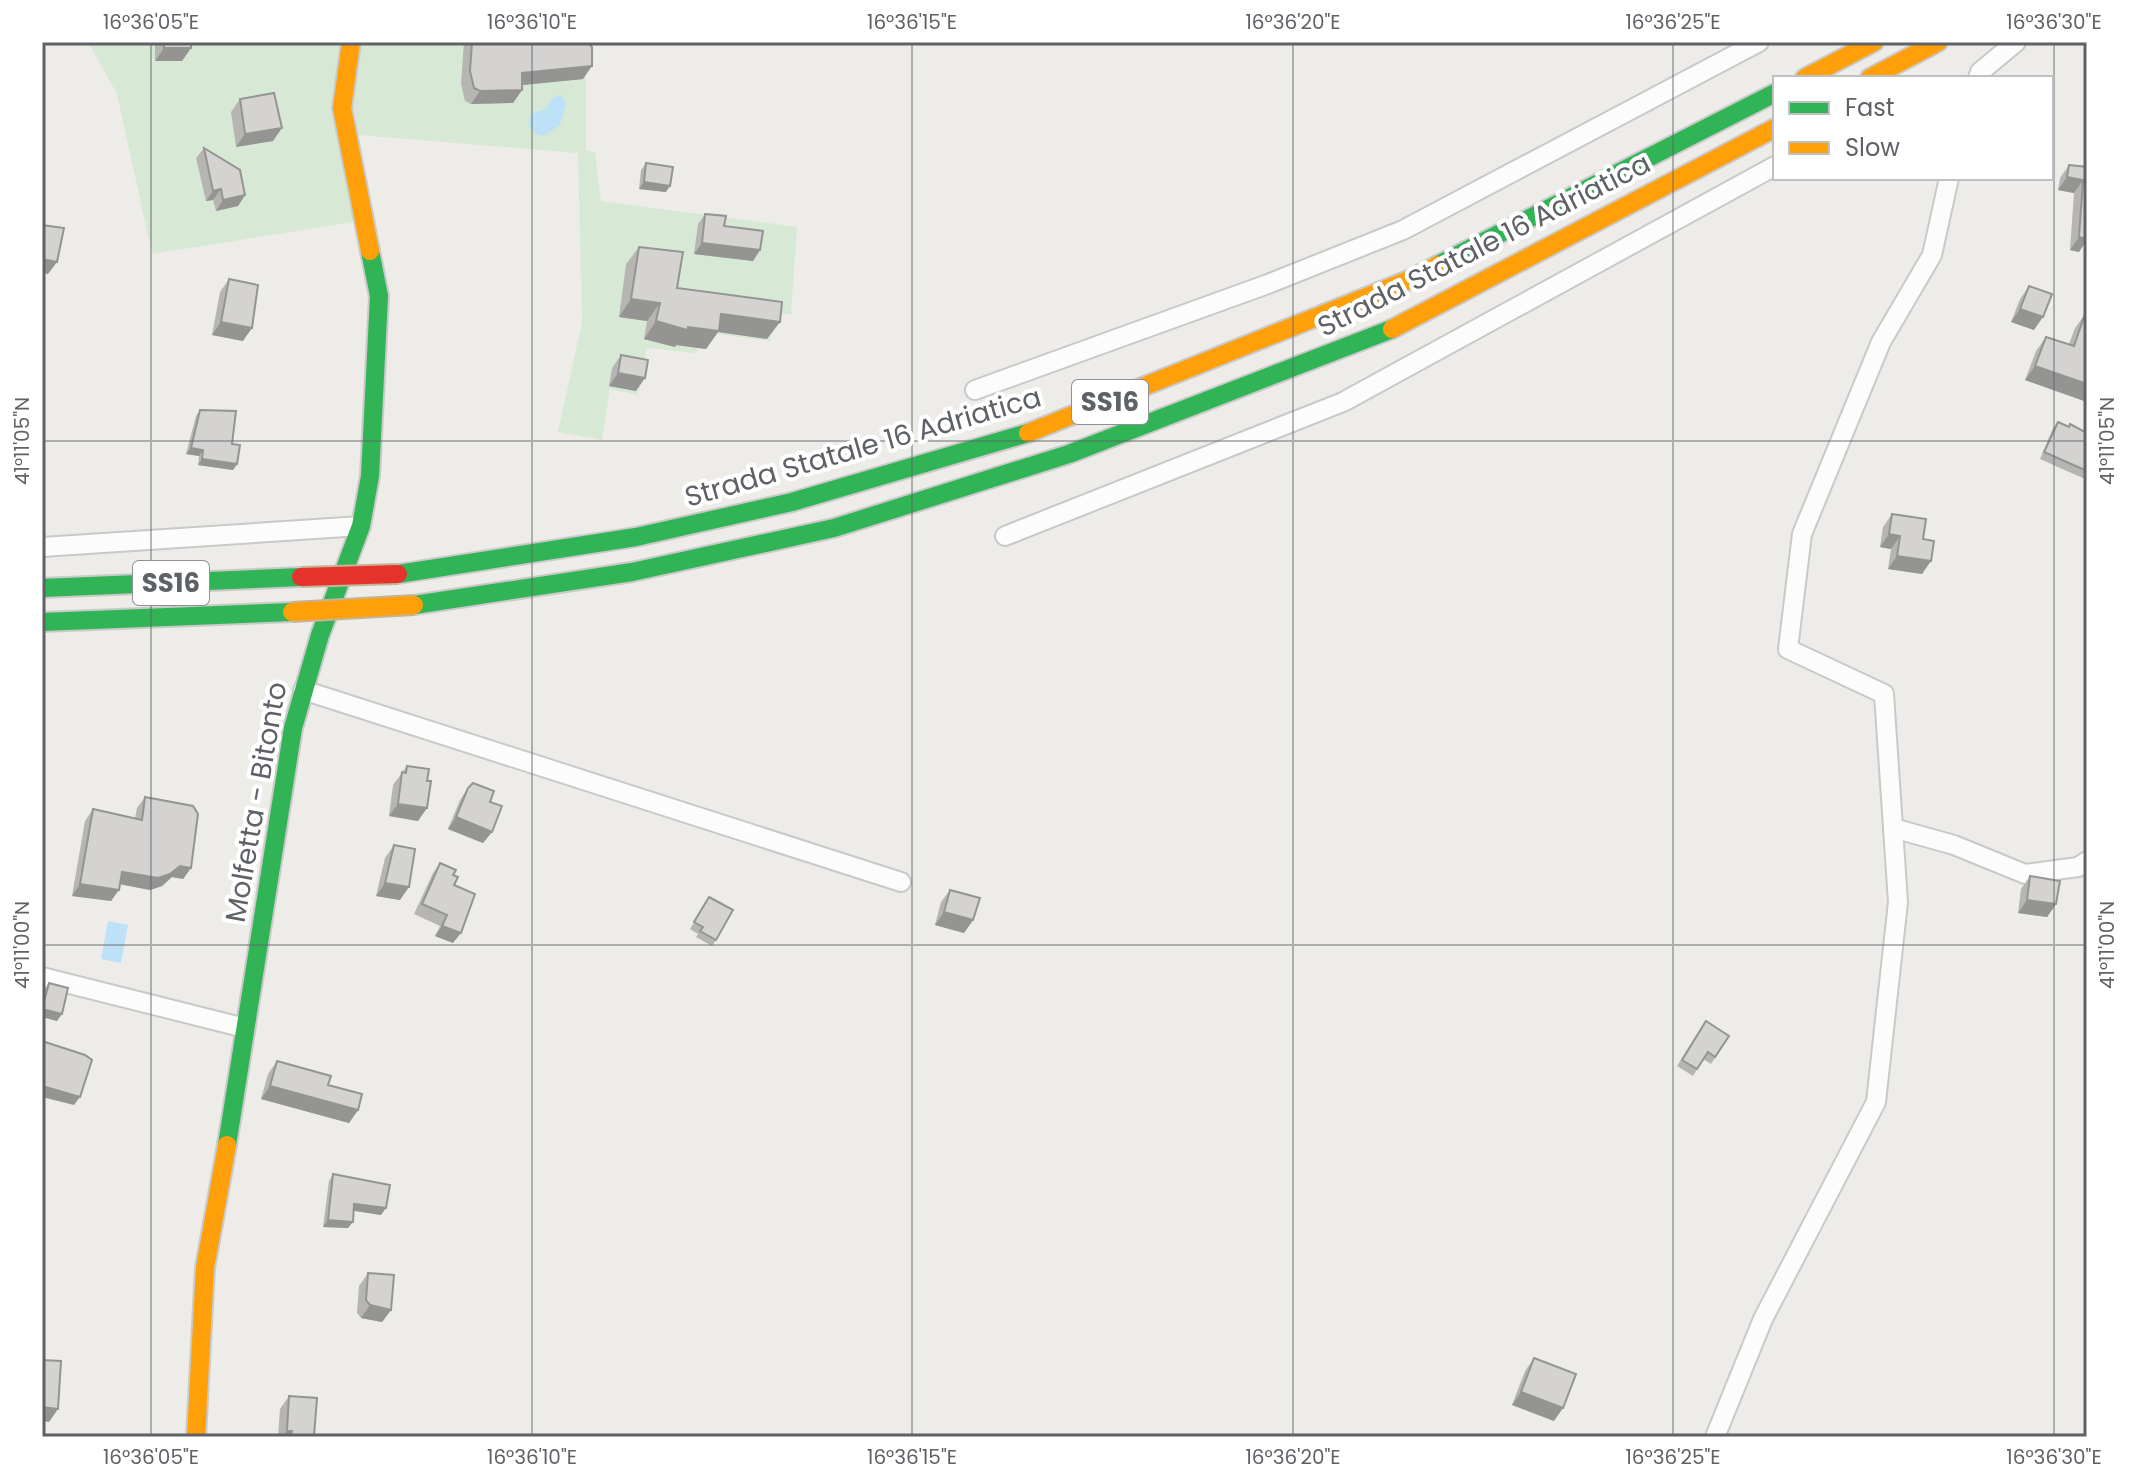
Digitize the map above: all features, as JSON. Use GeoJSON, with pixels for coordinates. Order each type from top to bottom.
{"type":"FeatureCollection","features":[{"type":"Feature","properties":{"kind":"main road","name":"Molfetta - Bitonto"},"geometry":{"type":"LineString","coordinates":[[196,1437],[205,1268],[293,728],[320,635],[361,526],[370,476],[379,296],[342,108],[351,42]]}},
{"type":"Feature","properties":{"kind":"main road"},"geometry":{"type":"LineString","coordinates":[[1805,76],[1839,42]]}},
{"type":"Feature","properties":{"kind":"main road"},"geometry":{"type":"LineString","coordinates":[[1807,76],[1874,42]]}},
{"type":"Feature","properties":{"kind":"main road"},"geometry":{"type":"LineString","coordinates":[[1874,76],[1938,42]]}},
{"type":"Feature","properties":{"kind":"main road","name":"Strada Statale 16 Adriatica"},"geometry":{"type":"LineString","coordinates":[[42,588],[398,574],[636,537],[792,502],[1045,428],[1406,281],[1773,94]]}},
{"type":"Feature","properties":{"kind":"main road","name":"Strada Statale 16 Adriatica"},"geometry":{"type":"LineString","coordinates":[[42,622],[102,622],[414,605],[632,572],[834,528],[1069,454],[1373,339],[1773,129]]}},
{"type":"Feature","properties":{"kind":"street"},"geometry":{"type":"LineString","coordinates":[[975,390],[1268,284],[1403,230],[1759,42]]}},
{"type":"Feature","properties":{"kind":"street"},"geometry":{"type":"LineString","coordinates":[[1979,76],[2016,42]]}},
{"type":"Feature","properties":{"kind":"street"},"geometry":{"type":"LineString","coordinates":[[1005,536],[1343,402],[1773,167]]}},
{"type":"Feature","properties":{"kind":"street"},"geometry":{"type":"LineString","coordinates":[[1715,1437],[1763,1319],[1876,1102],[1898,902],[1884,694],[1788,649],[1802,534],[1881,342],[1932,255],[1949,180]]}},
{"type":"Feature","properties":{"kind":"street"},"geometry":{"type":"LineString","coordinates":[[42,547],[361,526]]}},
{"type":"Feature","properties":{"kind":"street"},"geometry":{"type":"LineString","coordinates":[[303,690],[901,882]]}},
{"type":"Feature","properties":{"kind":"street"},"geometry":{"type":"LineString","coordinates":[[1893,828],[1954,845],[2025,874],[2078,867],[2087,861]]}},
{"type":"Feature","properties":{"kind":"street"},"geometry":{"type":"LineString","coordinates":[[42,977],[245,1028]]}},
{"type":"Feature","properties":{"kind":"green space"},"geometry":{"type":"Polygon","coordinates":[[[88,42],[586,42],[586,150],[595,152],[601,201],[797,227],[791,314],[775,314],[770,341],[703,332],[696,353],[647,348],[638,395],[610,389],[602,440],[558,432],[582,322],[578,153],[347,134],[366,220],[152,254],[117,94],[88,42]]]}},
{"type":"Feature","properties":{"kind":"water"},"geometry":{"type":"Polygon","coordinates":[[[562,95],[566,104],[560,125],[544,136],[535,134],[528,124],[531,113],[546,109],[552,98],[562,95]]]}},
{"type":"Feature","properties":{"kind":"water"},"geometry":{"type":"Polygon","coordinates":[[[108,921],[128,925],[121,963],[101,959],[108,921]]]}},
{"type":"Feature","properties":{"kind":"building"},"geometry":{"type":"Polygon","coordinates":[[[164,42],[191,42],[191,48],[164,48],[164,42]]]}},
{"type":"Feature","properties":{"kind":"building"},"geometry":{"type":"Polygon","coordinates":[[[472,42],[587,42],[592,47],[592,66],[522,73],[522,90],[480,91],[474,88],[470,71],[472,42]]]}},
{"type":"Feature","properties":{"kind":"building"},"geometry":{"type":"Polygon","coordinates":[[[274,93],[282,128],[245,134],[240,99],[274,93]]]}},
{"type":"Feature","properties":{"kind":"building"},"geometry":{"type":"Polygon","coordinates":[[[204,148],[240,170],[245,195],[223,200],[221,189],[213,191],[204,148]]]}},
{"type":"Feature","properties":{"kind":"building"},"geometry":{"type":"Polygon","coordinates":[[[646,163],[673,167],[670,186],[644,182],[646,163]]]}},
{"type":"Feature","properties":{"kind":"building"},"geometry":{"type":"Polygon","coordinates":[[[2069,165],[2087,167],[2087,239],[2079,237],[2083,180],[2067,177],[2069,165]]]}},
{"type":"Feature","properties":{"kind":"building"},"geometry":{"type":"Polygon","coordinates":[[[705,214],[726,216],[724,226],[763,231],[760,250],[702,243],[705,214]]]}},
{"type":"Feature","properties":{"kind":"building"},"geometry":{"type":"Polygon","coordinates":[[[42,225],[64,228],[57,262],[42,259],[42,225]]]}},
{"type":"Feature","properties":{"kind":"building"},"geometry":{"type":"Polygon","coordinates":[[[639,247],[683,252],[677,288],[782,302],[780,322],[721,314],[719,331],[688,327],[687,330],[656,321],[660,303],[631,299],[639,247]]]}},
{"type":"Feature","properties":{"kind":"building"},"geometry":{"type":"Polygon","coordinates":[[[229,279],[258,285],[252,328],[221,322],[229,279]]]}},
{"type":"Feature","properties":{"kind":"building"},"geometry":{"type":"Polygon","coordinates":[[[2029,286],[2052,294],[2043,317],[2020,309],[2029,286]]]}},
{"type":"Feature","properties":{"kind":"building"},"geometry":{"type":"Polygon","coordinates":[[[2085,314],[2087,384],[2035,366],[2046,337],[2074,346],[2085,314]]]}},
{"type":"Feature","properties":{"kind":"building"},"geometry":{"type":"Polygon","coordinates":[[[621,355],[648,360],[645,378],[618,373],[621,355]]]}},
{"type":"Feature","properties":{"kind":"building"},"geometry":{"type":"Polygon","coordinates":[[[200,410],[236,411],[232,444],[240,445],[237,464],[202,459],[203,450],[191,448],[200,410]]]}},
{"type":"Feature","properties":{"kind":"building"},"geometry":{"type":"Polygon","coordinates":[[[2058,422],[2087,433],[2087,471],[2044,452],[2058,422]]]}},
{"type":"Feature","properties":{"kind":"building"},"geometry":{"type":"Polygon","coordinates":[[[1892,514],[1926,519],[1923,539],[1934,541],[1931,561],[1897,556],[1900,536],[1889,534],[1892,514]]]}},
{"type":"Feature","properties":{"kind":"building"},"geometry":{"type":"Polygon","coordinates":[[[407,766],[429,769],[427,781],[431,781],[427,808],[398,804],[402,772],[406,773],[407,766]]]}},
{"type":"Feature","properties":{"kind":"building"},"geometry":{"type":"Polygon","coordinates":[[[473,783],[494,791],[490,802],[502,806],[492,832],[456,817],[473,783]]]}},
{"type":"Feature","properties":{"kind":"building"},"geometry":{"type":"Polygon","coordinates":[[[145,797],[193,806],[198,814],[191,868],[180,866],[158,878],[122,872],[119,890],[80,884],[93,809],[142,820],[145,797]]]}},
{"type":"Feature","properties":{"kind":"building"},"geometry":{"type":"Polygon","coordinates":[[[394,845],[415,849],[409,887],[385,883],[394,845]]]}},
{"type":"Feature","properties":{"kind":"building"},"geometry":{"type":"Polygon","coordinates":[[[440,863],[456,870],[453,875],[458,877],[454,885],[475,894],[461,933],[442,926],[447,915],[422,904],[440,863]]]}},
{"type":"Feature","properties":{"kind":"building"},"geometry":{"type":"Polygon","coordinates":[[[2030,876],[2060,881],[2056,904],[2027,900],[2030,876]]]}},
{"type":"Feature","properties":{"kind":"building"},"geometry":{"type":"Polygon","coordinates":[[[950,890],[980,898],[973,920],[944,912],[950,890]]]}},
{"type":"Feature","properties":{"kind":"building"},"geometry":{"type":"Polygon","coordinates":[[[709,897],[733,910],[716,940],[700,931],[703,927],[694,922],[709,897]]]}},
{"type":"Feature","properties":{"kind":"building"},"geometry":{"type":"Polygon","coordinates":[[[49,983],[68,988],[62,1014],[42,1009],[49,983]]]}},
{"type":"Feature","properties":{"kind":"building"},"geometry":{"type":"Polygon","coordinates":[[[1706,1021],[1729,1036],[1715,1057],[1708,1052],[1697,1069],[1682,1060],[1706,1021]]]}},
{"type":"Feature","properties":{"kind":"building"},"geometry":{"type":"Polygon","coordinates":[[[42,1041],[92,1060],[80,1097],[42,1086],[42,1041]]]}},
{"type":"Feature","properties":{"kind":"building"},"geometry":{"type":"Polygon","coordinates":[[[277,1061],[331,1076],[328,1085],[362,1094],[358,1110],[270,1086],[277,1061]]]}},
{"type":"Feature","properties":{"kind":"building"},"geometry":{"type":"Polygon","coordinates":[[[333,1174],[390,1185],[386,1208],[354,1204],[353,1222],[328,1220],[333,1174]]]}},
{"type":"Feature","properties":{"kind":"building"},"geometry":{"type":"Polygon","coordinates":[[[368,1273],[394,1275],[391,1310],[370,1305],[366,1300],[368,1273]]]}},
{"type":"Feature","properties":{"kind":"building"},"geometry":{"type":"Polygon","coordinates":[[[1534,1358],[1576,1374],[1563,1408],[1521,1392],[1534,1358]]]}},
{"type":"Feature","properties":{"kind":"building"},"geometry":{"type":"Polygon","coordinates":[[[42,1360],[61,1361],[58,1409],[42,1407],[42,1360]]]}},
{"type":"Feature","properties":{"kind":"building"},"geometry":{"type":"Polygon","coordinates":[[[289,1396],[317,1398],[314,1436],[291,1435],[292,1431],[287,1431],[289,1396]]]}},
{"type":"Feature","properties":{"kind":"traffic: fast"},"geometry":{"type":"LineString","coordinates":[[1438,265],[1773,94]]}},
{"type":"Feature","properties":{"kind":"traffic: fast"},"geometry":{"type":"LineString","coordinates":[[227,1145],[293,728],[320,635],[361,526],[370,476],[379,296],[370,251]]}},
{"type":"Feature","properties":{"kind":"traffic: fast"},"geometry":{"type":"LineString","coordinates":[[414,605],[632,572],[834,528],[1069,454],[1392,329]]}},
{"type":"Feature","properties":{"kind":"traffic: fast"},"geometry":{"type":"LineString","coordinates":[[398,574],[636,537],[792,502],[1028,433]]}},
{"type":"Feature","properties":{"kind":"traffic: fast"},"geometry":{"type":"LineString","coordinates":[[42,588],[301,577]]}},
{"type":"Feature","properties":{"kind":"traffic: fast"},"geometry":{"type":"LineString","coordinates":[[42,622],[292,612]]}},
{"type":"Feature","properties":{"kind":"traffic: slow"},"geometry":{"type":"LineString","coordinates":[[351,42],[342,108],[370,251]]}},
{"type":"Feature","properties":{"kind":"traffic: slow"},"geometry":{"type":"LineString","coordinates":[[1809,76],[1874,42]]}},
{"type":"Feature","properties":{"kind":"traffic: slow"},"geometry":{"type":"LineString","coordinates":[[1874,76],[1938,42]]}},
{"type":"Feature","properties":{"kind":"traffic: slow"},"geometry":{"type":"LineString","coordinates":[[1392,329],[1773,129]]}},
{"type":"Feature","properties":{"kind":"traffic: slow"},"geometry":{"type":"LineString","coordinates":[[1028,433],[1406,281],[1438,265]]}},
{"type":"Feature","properties":{"kind":"traffic: slow"},"geometry":{"type":"LineString","coordinates":[[292,612],[414,605]]}},
{"type":"Feature","properties":{"kind":"traffic: slow"},"geometry":{"type":"LineString","coordinates":[[196,1437],[205,1268],[227,1145]]}},
{"type":"Feature","properties":{"kind":"traffic: jam"},"geometry":{"type":"LineString","coordinates":[[301,577],[398,574]]}}]}
